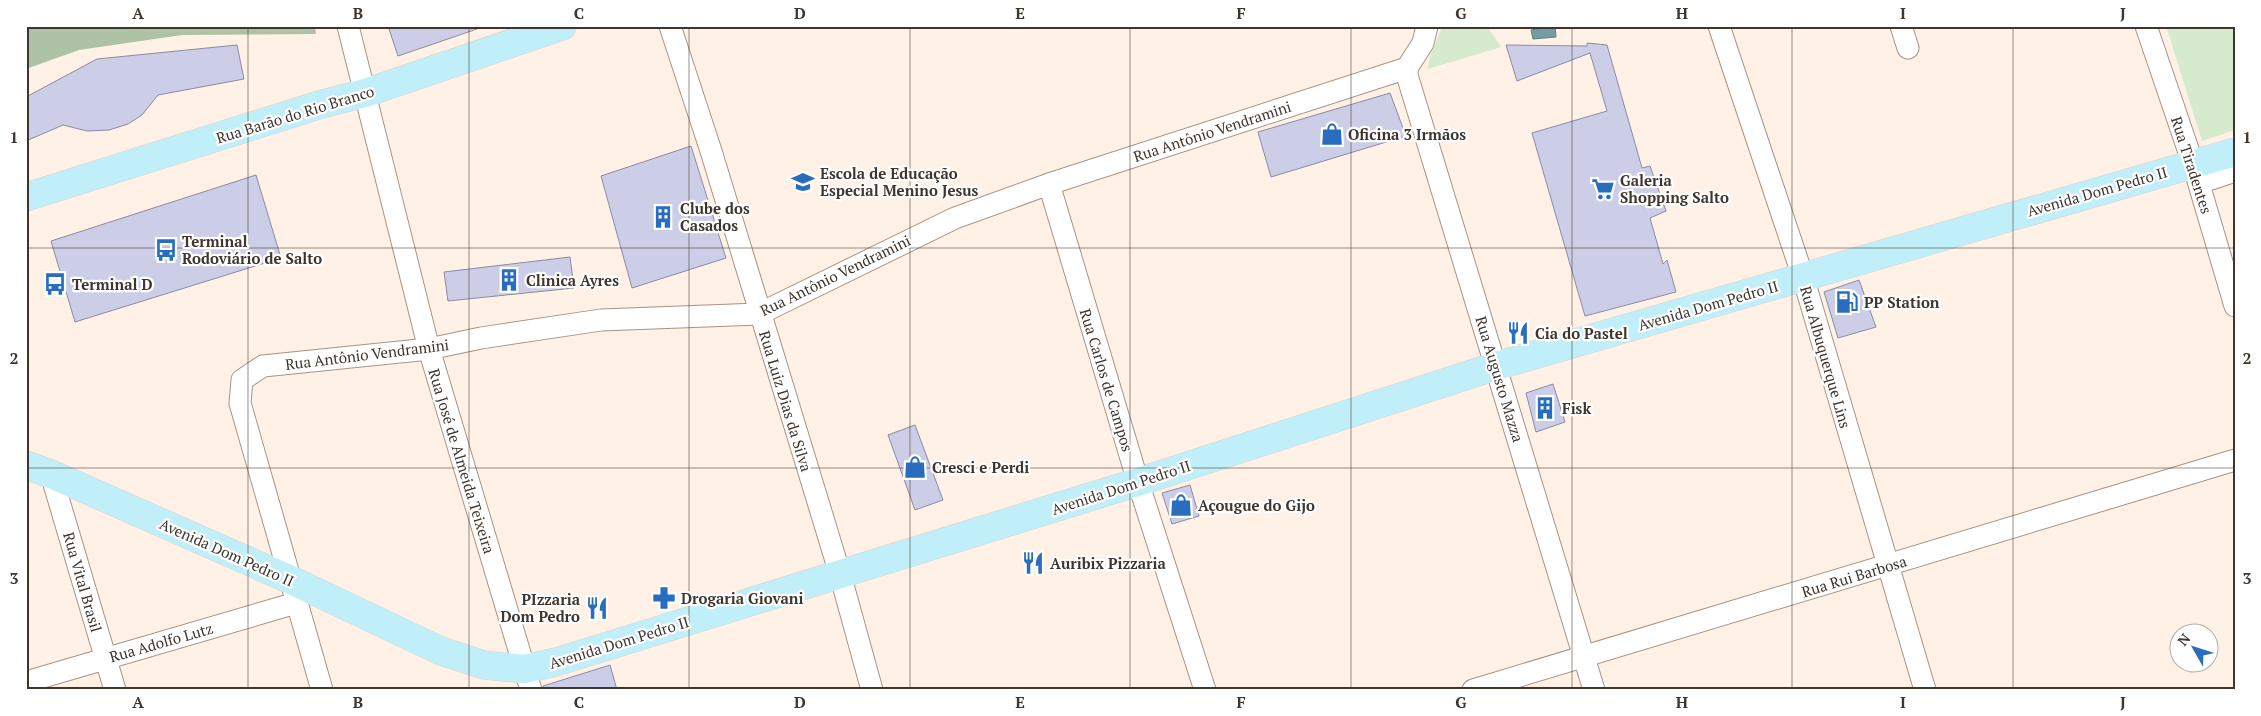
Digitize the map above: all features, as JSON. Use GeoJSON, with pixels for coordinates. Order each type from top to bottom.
{"type":"FeatureCollection","features":[{"type":"Feature","properties":{"kind":"main road","name":"Rua Barão do Rio Branco"},"geometry":{"type":"LineString","coordinates":[[26,197],[322,104],[365,93],[562,26]]}},
{"type":"Feature","properties":{"kind":"main road","name":"Avenida Dom Pedro II"},"geometry":{"type":"LineString","coordinates":[[39,470],[293,591],[441,651],[527,679],[556,662],[1138,482],[1496,366],[1803,277],[2196,174],[2235,152]]}},
{"type":"Feature","properties":{"kind":"street","name":"Rua José de Almeida Teixeira"},"geometry":{"type":"LineString","coordinates":[[348,26],[429,349],[527,679]]}},
{"type":"Feature","properties":{"kind":"street","name":"Rua Luiz Dias da Silva"},"geometry":{"type":"LineString","coordinates":[[670,26],[711,151],[840,574],[872,690]]}},
{"type":"Feature","properties":{"kind":"street"},"geometry":{"type":"LineString","coordinates":[[1407,68],[1423,43],[1427,26]]}},
{"type":"Feature","properties":{"kind":"street","name":"Rua Albuquerque Lins"},"geometry":{"type":"LineString","coordinates":[[1719,26],[1803,277],[1924,690]]}},
{"type":"Feature","properties":{"kind":"street"},"geometry":{"type":"LineString","coordinates":[[1901,26],[1908,48]]}},
{"type":"Feature","properties":{"kind":"street","name":"Rua Tiradentes"},"geometry":{"type":"LineString","coordinates":[[2146,26],[2196,174],[2235,306]]}},
{"type":"Feature","properties":{"kind":"street","name":"Rua Antônio Vendramini"},"geometry":{"type":"LineString","coordinates":[[293,591],[240,403],[242,380],[263,366],[429,349],[480,338],[601,320],[760,314],[955,218],[1049,184],[1407,68]]}},
{"type":"Feature","properties":{"kind":"street","name":"Rua Augusto Mazza"},"geometry":{"type":"LineString","coordinates":[[1407,68],[1407,75],[1594,690]]}},
{"type":"Feature","properties":{"kind":"street"},"geometry":{"type":"LineString","coordinates":[[2196,174],[2235,171]]}},
{"type":"Feature","properties":{"kind":"street","name":"Rua Carlos de Campos"},"geometry":{"type":"LineString","coordinates":[[1049,184],[1138,482],[1205,690]]}},
{"type":"Feature","properties":{"kind":"street","name":"Rua Rui Barbosa"},"geometry":{"type":"LineString","coordinates":[[1473,690],[1584,655],[1887,567],[2235,460]]}},
{"type":"Feature","properties":{"kind":"street","name":"Rua Vital Brasil"},"geometry":{"type":"LineString","coordinates":[[39,470],[116,690]]}},
{"type":"Feature","properties":{"kind":"street"},"geometry":{"type":"LineString","coordinates":[[293,591],[322,690]]}},
{"type":"Feature","properties":{"kind":"street","name":"Rua Adolfo Lutz"},"geometry":{"type":"LineString","coordinates":[[26,682],[106,659],[293,591]]}},
{"type":"Feature","properties":{"kind":"green space"},"geometry":{"type":"Polygon","coordinates":[[[26,26],[315,26],[316,34],[182,35],[79,50],[26,69],[26,26]]]}},
{"type":"Feature","properties":{"kind":"green space"},"geometry":{"type":"Polygon","coordinates":[[[1442,26],[1487,26],[1501,47],[1428,69],[1430,58],[1442,26]]]}},
{"type":"Feature","properties":{"kind":"green space"},"geometry":{"type":"Polygon","coordinates":[[[2166,26],[2235,26],[2235,130],[2202,141],[2166,26]]]}},
{"type":"Feature","properties":{"kind":"water"},"geometry":{"type":"Polygon","coordinates":[[[1555,26],[1556,37],[1533,39],[1531,30],[1555,26]]]}},
{"type":"Feature","properties":{"kind":"building"},"geometry":{"type":"Polygon","coordinates":[[[388,26],[477,26],[477,29],[398,56],[388,26]]]}},
{"type":"Feature","properties":{"kind":"building","name":"Galeria Shopping Salto"},"geometry":{"type":"Polygon","coordinates":[[[1587,43],[1607,45],[1642,168],[1650,166],[1666,211],[1650,218],[1663,264],[1667,260],[1676,292],[1585,316],[1532,133],[1607,111],[1590,53],[1517,81],[1506,45],[1587,46],[1587,43]]]}},
{"type":"Feature","properties":{"kind":"building"},"geometry":{"type":"Polygon","coordinates":[[[237,45],[244,79],[158,95],[142,115],[128,124],[109,130],[87,131],[63,125],[26,141],[26,97],[97,59],[237,45]]]}},
{"type":"Feature","properties":{"kind":"building","name":"Oficina 3 Irmãos"},"geometry":{"type":"Polygon","coordinates":[[[1390,93],[1406,136],[1271,177],[1258,132],[1390,93]]]}},
{"type":"Feature","properties":{"kind":"building","name":"Clube dos Casados"},"geometry":{"type":"Polygon","coordinates":[[[691,146],[726,258],[632,288],[601,176],[691,146]]]}},
{"type":"Feature","properties":{"kind":"building","name":"Terminal Rodoviário de Salto"},"geometry":{"type":"Polygon","coordinates":[[[256,175],[281,258],[75,322],[51,241],[256,175]]]}},
{"type":"Feature","properties":{"kind":"building","name":"Clinica Ayres"},"geometry":{"type":"Polygon","coordinates":[[[570,257],[574,288],[448,301],[444,272],[570,257]]]}},
{"type":"Feature","properties":{"kind":"building","name":"PP Station"},"geometry":{"type":"Polygon","coordinates":[[[1859,280],[1876,327],[1838,338],[1824,292],[1859,280]]]}},
{"type":"Feature","properties":{"kind":"building","name":"Fisk"},"geometry":{"type":"Polygon","coordinates":[[[1553,384],[1565,422],[1536,432],[1526,393],[1553,384]]]}},
{"type":"Feature","properties":{"kind":"building","name":"Cresci e Perdi"},"geometry":{"type":"Polygon","coordinates":[[[915,425],[943,500],[915,510],[888,435],[915,425]]]}},
{"type":"Feature","properties":{"kind":"building","name":"Açougue do Gijo"},"geometry":{"type":"Polygon","coordinates":[[[1190,485],[1199,516],[1172,524],[1162,493],[1190,485]]]}},
{"type":"Feature","properties":{"kind":"building"},"geometry":{"type":"Polygon","coordinates":[[[610,665],[617,690],[544,690],[543,686],[610,665]]]}},
{"type":"Feature","properties":{"kind":"place","name":"Oficina 3 Irmãos"},"geometry":{"type":"Point","coordinates":[1332,134]}},
{"type":"Feature","properties":{"kind":"place","name":"Escola de Educação Especial Menino Jesus"},"geometry":{"type":"Point","coordinates":[803,182]}},
{"type":"Feature","properties":{"kind":"place","name":"Galeria Shopping Salto"},"geometry":{"type":"Point","coordinates":[1603,189]}},
{"type":"Feature","properties":{"kind":"place","name":"Clube dos Casados"},"geometry":{"type":"Point","coordinates":[663,217]}},
{"type":"Feature","properties":{"kind":"place","name":"Terminal Rodoviário de Salto"},"geometry":{"type":"Point","coordinates":[166,250]}},
{"type":"Feature","properties":{"kind":"place","name":"Clinica Ayres"},"geometry":{"type":"Point","coordinates":[509,280]}},
{"type":"Feature","properties":{"kind":"place","name":"Terminal D"},"geometry":{"type":"Point","coordinates":[55,284]}},
{"type":"Feature","properties":{"kind":"place","name":"PP Station"},"geometry":{"type":"Point","coordinates":[1847,302]}},
{"type":"Feature","properties":{"kind":"place","name":"Cia do Pastel"},"geometry":{"type":"Point","coordinates":[1518,333]}},
{"type":"Feature","properties":{"kind":"place","name":"Fisk"},"geometry":{"type":"Point","coordinates":[1545,408]}},
{"type":"Feature","properties":{"kind":"place","name":"Cresci e Perdi"},"geometry":{"type":"Point","coordinates":[915,467]}},
{"type":"Feature","properties":{"kind":"place","name":"Açougue do Gijo"},"geometry":{"type":"Point","coordinates":[1181,505]}},
{"type":"Feature","properties":{"kind":"place","name":"Auribix Pizzaria"},"geometry":{"type":"Point","coordinates":[1033,563]}},
{"type":"Feature","properties":{"kind":"place","name":"Drogaria Giovani"},"geometry":{"type":"Point","coordinates":[664,598]}},
{"type":"Feature","properties":{"kind":"place","name":"PIzzaria Dom Pedro"},"geometry":{"type":"Point","coordinates":[597,608]}}]}
